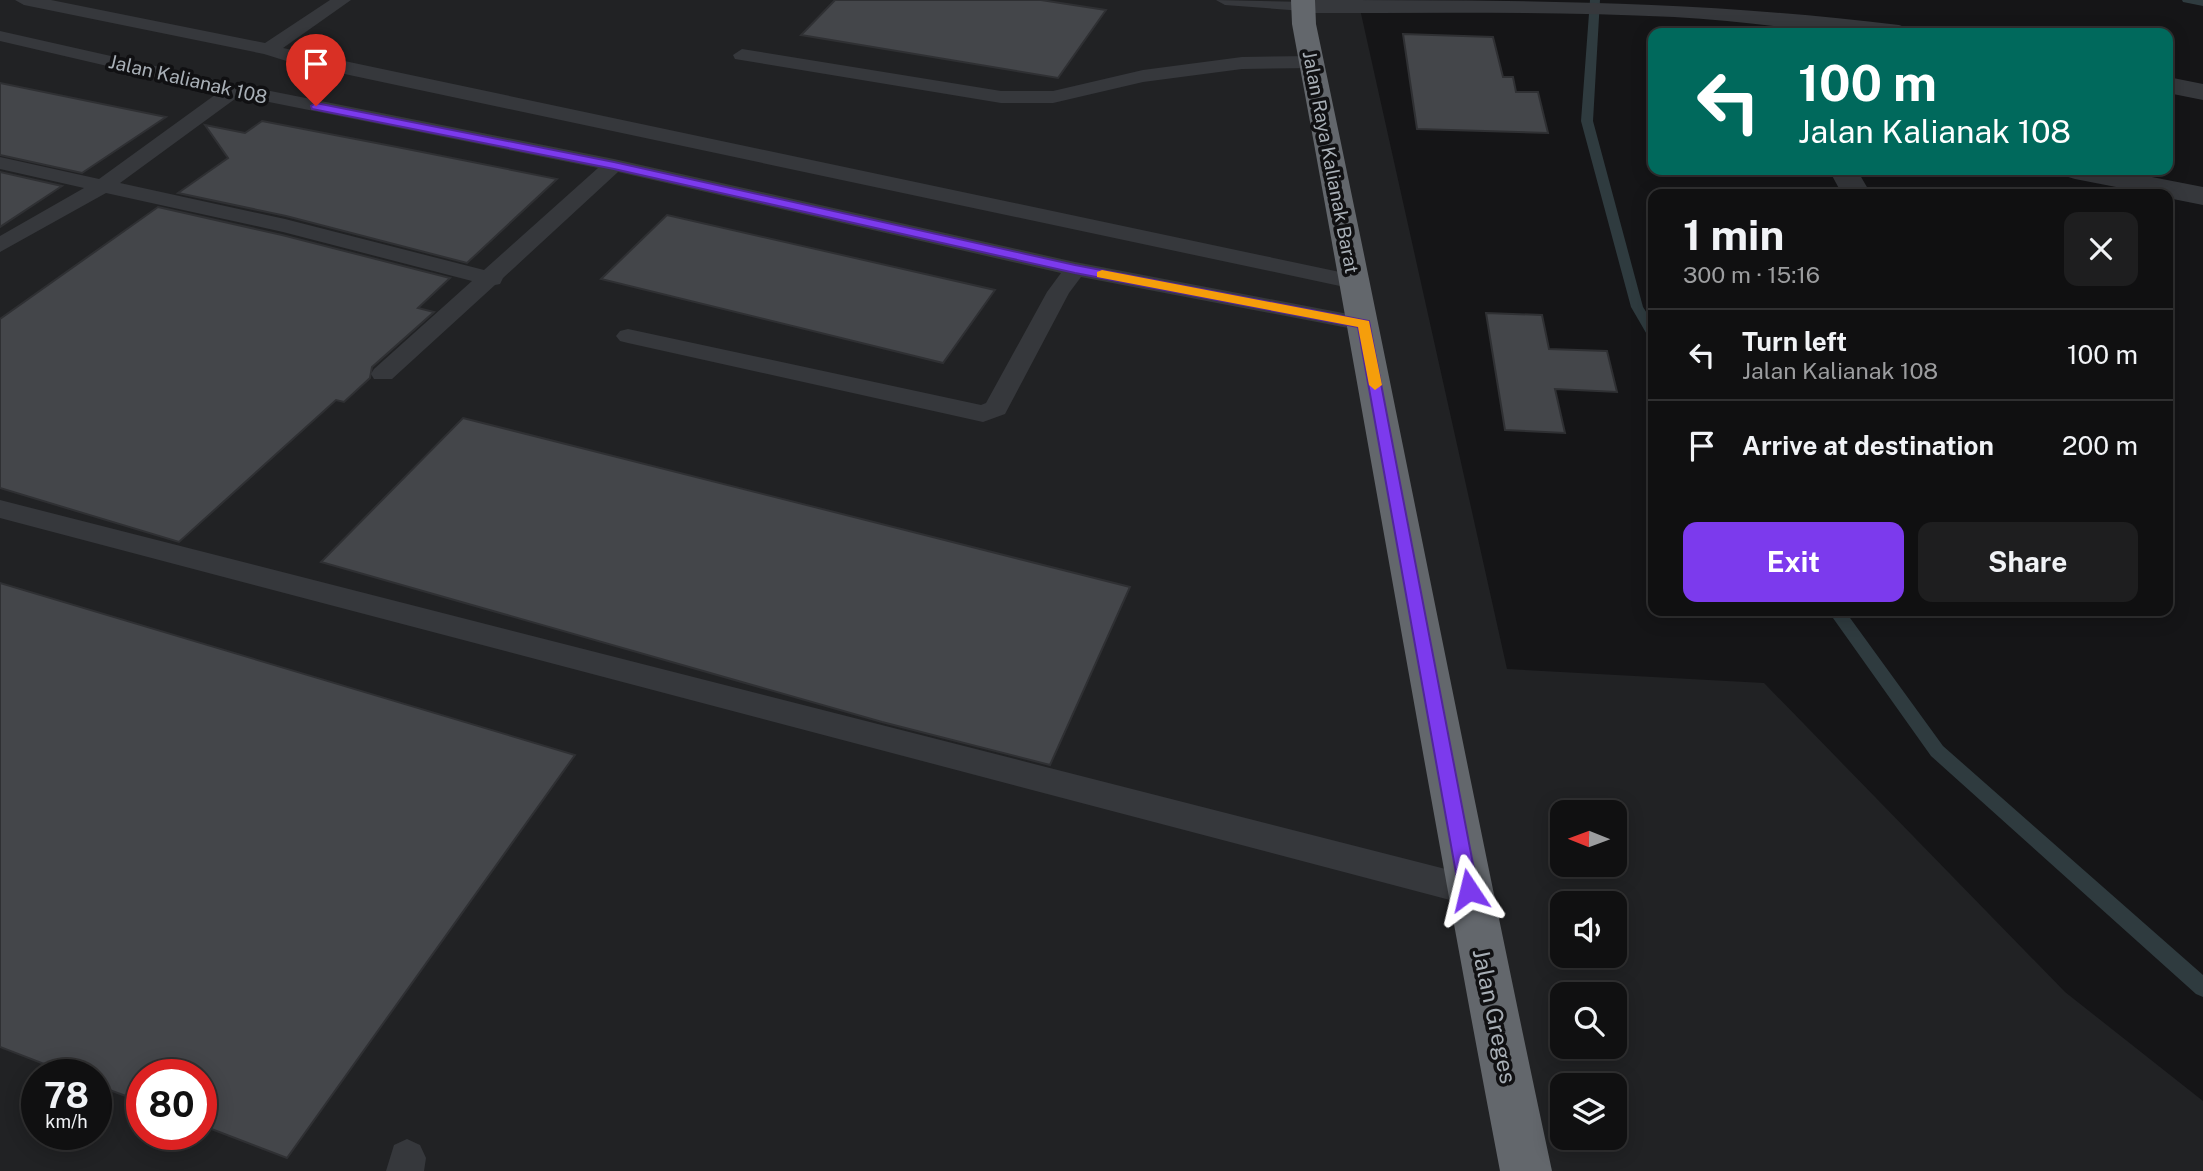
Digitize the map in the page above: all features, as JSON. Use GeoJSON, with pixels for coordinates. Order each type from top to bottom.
{"type":"FeatureCollection","features":[{"type":"Feature","properties":{"kind":"highway","name":"Jalan Raya Kalianak Barat"},"geometry":{"type":"LineString","coordinates":[[1303,3],[1364,324]]}},
{"type":"Feature","properties":{"kind":"highway","name":"Jalan Greges"},"geometry":{"type":"LineString","coordinates":[[1364,324],[1469,890],[1526,1171]]}},
{"type":"Feature","properties":{"kind":"street"},"geometry":{"type":"LineString","coordinates":[[1303,3],[1722,12],[1801,28]]}},
{"type":"Feature","properties":{"kind":"street"},"geometry":{"type":"LineString","coordinates":[[2173,86],[2203,92]]}},
{"type":"Feature","properties":{"kind":"street"},"geometry":{"type":"LineString","coordinates":[[2100,175],[2169,189]]}},
{"type":"Feature","properties":{"kind":"street"},"geometry":{"type":"LineString","coordinates":[[2173,190],[2203,196]]}},
{"type":"Feature","properties":{"kind":"lane"},"geometry":{"type":"LineString","coordinates":[[24,0],[268,49],[293,57],[1354,282]]}},
{"type":"Feature","properties":{"kind":"lane"},"geometry":{"type":"LineString","coordinates":[[91,13],[113,0]]}},
{"type":"Feature","properties":{"kind":"lane"},"geometry":{"type":"LineString","coordinates":[[268,49],[342,0]]}},
{"type":"Feature","properties":{"kind":"lane"},"geometry":{"type":"LineString","coordinates":[[1225,0],[1303,3]]}},
{"type":"Feature","properties":{"kind":"lane","name":"Jalan Kalianak 108"},"geometry":{"type":"LineString","coordinates":[[0,36],[235,90],[614,165],[1075,269],[1364,324]]}},
{"type":"Feature","properties":{"kind":"lane"},"geometry":{"type":"LineString","coordinates":[[741,55],[1001,97],[1034,98],[1071,95],[1143,76],[1242,63],[1313,62]]}},
{"type":"Feature","properties":{"kind":"lane"},"geometry":{"type":"LineString","coordinates":[[0,246],[102,186],[235,90]]}},
{"type":"Feature","properties":{"kind":"lane"},"geometry":{"type":"LineString","coordinates":[[0,163],[285,226],[492,279]]}},
{"type":"Feature","properties":{"kind":"lane"},"geometry":{"type":"LineString","coordinates":[[383,374],[492,279],[614,165]]}},
{"type":"Feature","properties":{"kind":"lane"},"geometry":{"type":"LineString","coordinates":[[628,336],[982,414],[996,408],[1058,292],[1075,269]]}},
{"type":"Feature","properties":{"kind":"lane"},"geometry":{"type":"LineString","coordinates":[[0,509],[1469,890]]}},
{"type":"Feature","properties":{"kind":"shaded area"},"geometry":{"type":"Polygon","coordinates":[[[0,0],[1358,0],[1507,669],[1764,683],[2065,992],[2203,1101],[2203,1171],[0,1171],[0,0]]]}},
{"type":"Feature","properties":{"kind":"building"},"geometry":{"type":"Polygon","coordinates":[[[835,0],[1041,0],[1106,10],[1058,78],[801,35],[835,0]]]}},
{"type":"Feature","properties":{"kind":"building"},"geometry":{"type":"Polygon","coordinates":[[[1403,34],[1493,37],[1503,77],[1513,77],[1516,92],[1538,92],[1548,133],[1417,129],[1403,34]]]}},
{"type":"Feature","properties":{"kind":"building"},"geometry":{"type":"Polygon","coordinates":[[[0,83],[166,117],[82,173],[0,155],[0,83]]]}},
{"type":"Feature","properties":{"kind":"building"},"geometry":{"type":"Polygon","coordinates":[[[262,121],[557,179],[467,263],[286,216],[178,193],[228,158],[205,125],[245,133],[262,121]]]}},
{"type":"Feature","properties":{"kind":"building"},"geometry":{"type":"Polygon","coordinates":[[[0,172],[62,186],[0,227],[0,172]]]}},
{"type":"Feature","properties":{"kind":"building"},"geometry":{"type":"Polygon","coordinates":[[[158,207],[450,278],[418,308],[434,312],[372,367],[370,378],[344,402],[336,400],[179,542],[0,488],[0,319],[158,207]]]}},
{"type":"Feature","properties":{"kind":"building"},"geometry":{"type":"Polygon","coordinates":[[[667,215],[995,290],[943,363],[601,279],[667,215]]]}},
{"type":"Feature","properties":{"kind":"building"},"geometry":{"type":"Polygon","coordinates":[[[1486,313],[1542,315],[1549,349],[1607,351],[1617,392],[1555,389],[1565,433],[1505,430],[1486,313]]]}},
{"type":"Feature","properties":{"kind":"building"},"geometry":{"type":"Polygon","coordinates":[[[463,418],[1130,587],[1050,765],[882,722],[321,562],[463,418]]]}},
{"type":"Feature","properties":{"kind":"building"},"geometry":{"type":"Polygon","coordinates":[[[0,583],[575,755],[287,1158],[217,1131],[217,1059],[126,1059],[126,1096],[112,1091],[112,1059],[31,1059],[0,1047],[0,583]]]}},
{"type":"Feature","properties":{"kind":"waterway"},"geometry":{"type":"LineString","coordinates":[[1595,0],[1587,121],[1637,307],[1648,325]]}},
{"type":"Feature","properties":{"kind":"waterway"},"geometry":{"type":"LineString","coordinates":[[2187,0],[2203,3]]}},
{"type":"Feature","properties":{"kind":"waterway"},"geometry":{"type":"LineString","coordinates":[[1840,616],[1937,751],[2203,988]]}},
{"type":"Feature","properties":{"kind":"slow traffic"},"geometry":{"type":"LineString","coordinates":[[1102,274],[1364,324],[1375,385]]}},
{"type":"Feature","properties":{"kind":"route"},"geometry":{"type":"LineString","coordinates":[[316,106],[614,165],[1075,269],[1364,324],[1469,890]]}}]}
